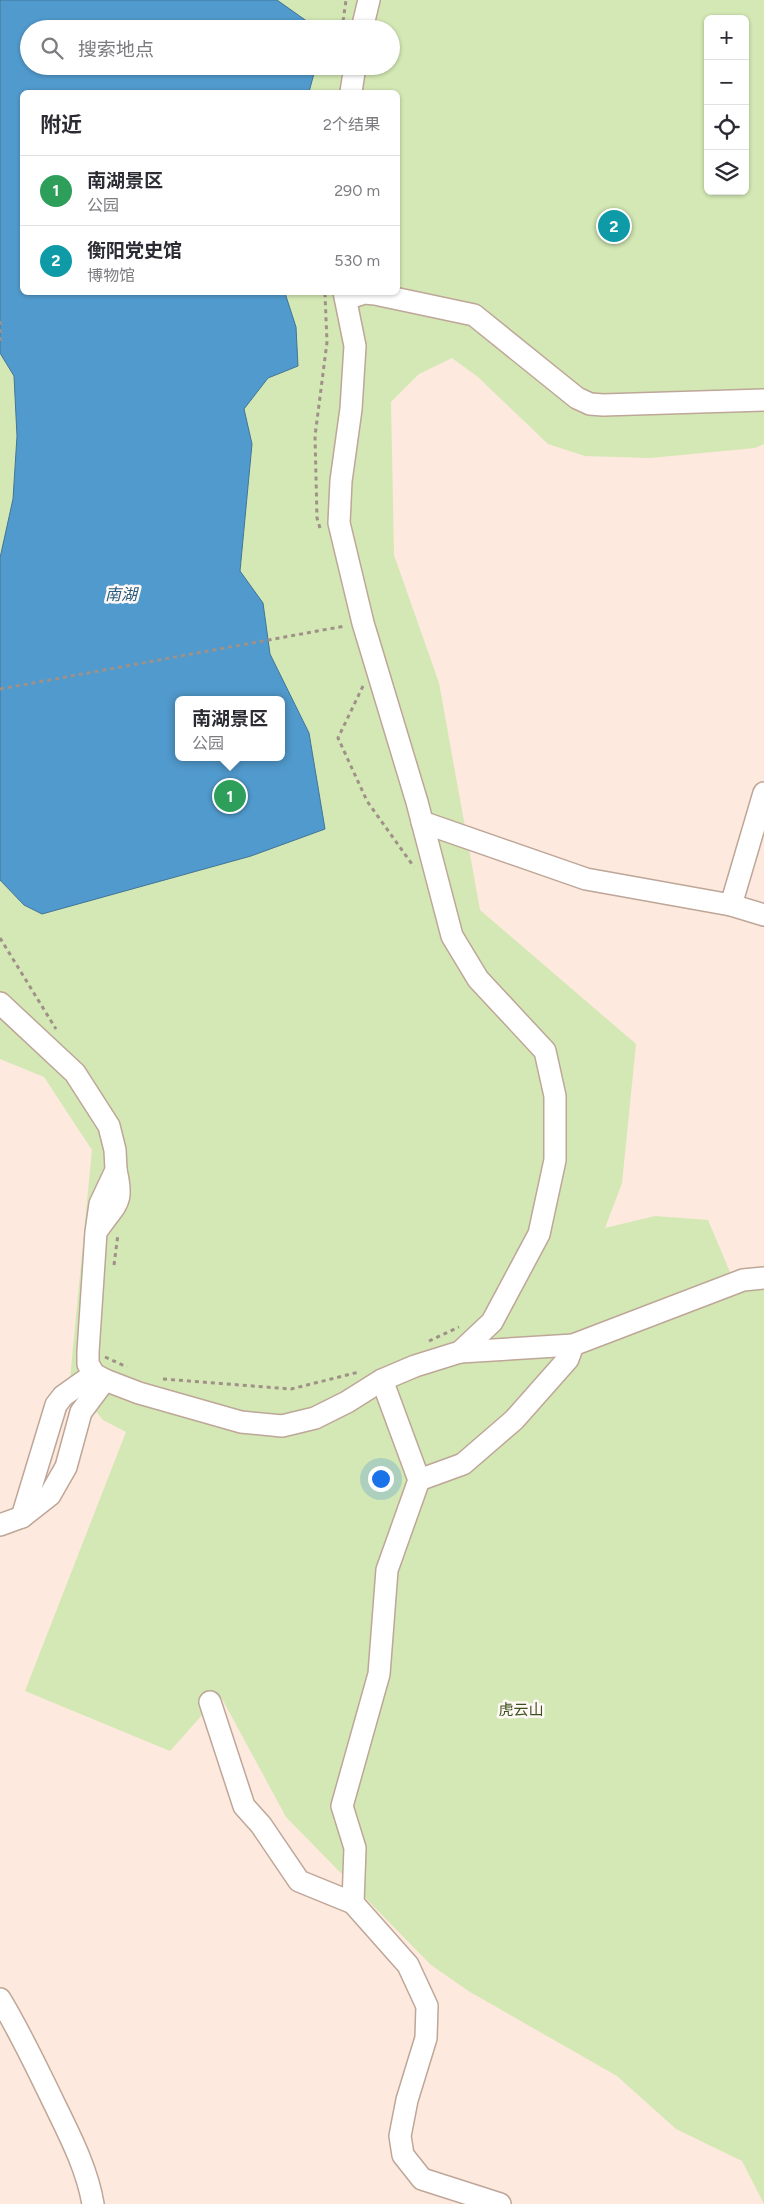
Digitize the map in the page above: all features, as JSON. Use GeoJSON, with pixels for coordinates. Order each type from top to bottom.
{"type":"FeatureCollection","features":[{"type":"Feature","properties":{"kind":"street"},"geometry":{"type":"LineString","coordinates":[[363,20],[364,2]]}},
{"type":"Feature","properties":{"kind":"street"},"geometry":{"type":"LineString","coordinates":[[351,90],[354,75]]}},
{"type":"Feature","properties":{"kind":"street"},"geometry":{"type":"LineString","coordinates":[[380,295],[474,315],[577,398],[590,404],[603,406],[764,400]]}},
{"type":"Feature","properties":{"kind":"street"},"geometry":{"type":"LineString","coordinates":[[345,296],[355,346],[351,409],[341,480],[339,523],[363,623],[422,822],[452,936],[478,979],[546,1051],[555,1096],[555,1160],[539,1234],[492,1322],[460,1352]]}},
{"type":"Feature","properties":{"kind":"street"},"geometry":{"type":"LineString","coordinates":[[731,905],[764,793]]}},
{"type":"Feature","properties":{"kind":"street"},"geometry":{"type":"LineString","coordinates":[[422,822],[586,879],[731,905],[764,915]]}},
{"type":"Feature","properties":{"kind":"street"},"geometry":{"type":"LineString","coordinates":[[0,1003],[74,1073],[109,1126],[115,1150],[116,1170],[100,1204],[96,1232],[88,1364],[139,1393],[241,1422],[282,1426],[315,1418],[347,1402],[374,1375],[414,1366],[460,1352],[573,1344],[743,1280],[764,1278]]}},
{"type":"Feature","properties":{"kind":"street"},"geometry":{"type":"LineString","coordinates":[[419,1480],[463,1464],[514,1420],[568,1359],[573,1344]]}},
{"type":"Feature","properties":{"kind":"street"},"geometry":{"type":"LineString","coordinates":[[0,1525],[22,1518],[50,1495],[66,1467],[81,1412],[100,1370]]}},
{"type":"Feature","properties":{"kind":"street"},"geometry":{"type":"LineString","coordinates":[[353,1903],[355,1848],[342,1806],[379,1674],[387,1570],[419,1480],[374,1375]]}},
{"type":"Feature","properties":{"kind":"street"},"geometry":{"type":"LineString","coordinates":[[210,1702],[244,1806],[261,1826],[299,1881],[353,1903],[408,1965],[427,2006],[426,2038],[407,2100],[400,2136],[403,2155],[422,2180],[500,2204]]}},
{"type":"Feature","properties":{"kind":"street"},"geometry":{"type":"LineString","coordinates":[[0,1999],[17,2027],[72,2140],[90,2185],[93,2204]]}},
{"type":"Feature","properties":{"kind":"path"},"geometry":{"type":"LineString","coordinates":[[343,20],[346,0]]}},
{"type":"Feature","properties":{"kind":"path"},"geometry":{"type":"LineString","coordinates":[[322,536],[317,518],[315,436],[328,342],[324,295]]}},
{"type":"Feature","properties":{"kind":"path"},"geometry":{"type":"LineString","coordinates":[[0,321],[0,341]]}},
{"type":"Feature","properties":{"kind":"path"},"geometry":{"type":"LineString","coordinates":[[0,689],[347,626],[345,617]]}},
{"type":"Feature","properties":{"kind":"path"},"geometry":{"type":"LineString","coordinates":[[363,684],[338,738],[367,801],[418,873]]}},
{"type":"Feature","properties":{"kind":"path"},"geometry":{"type":"LineString","coordinates":[[0,938],[59,1033]]}},
{"type":"Feature","properties":{"kind":"path"},"geometry":{"type":"LineString","coordinates":[[114,1268],[119,1229]]}},
{"type":"Feature","properties":{"kind":"path"},"geometry":{"type":"LineString","coordinates":[[421,1345],[462,1326]]}},
{"type":"Feature","properties":{"kind":"path"},"geometry":{"type":"LineString","coordinates":[[100,1370],[134,1371]]}},
{"type":"Feature","properties":{"kind":"path"},"geometry":{"type":"LineString","coordinates":[[161,1379],[290,1390],[374,1375]]}},
{"type":"Feature","properties":{"kind":"green space","name":"虎云山"},"geometry":{"type":"Polygon","coordinates":[[[0,0],[764,0],[764,444],[755,448],[650,458],[585,456],[548,444],[478,377],[452,358],[419,374],[391,402],[394,555],[439,683],[480,910],[636,1044],[622,1183],[605,1228],[655,1216],[708,1220],[730,1272],[764,1268],[764,2204],[742,2161],[676,2129],[617,2076],[470,1992],[431,1965],[286,1817],[220,1695],[170,1751],[25,1691],[126,1432],[103,1420],[70,1379],[92,1150],[44,1077],[0,1059],[0,0]]]}},
{"type":"Feature","properties":{"kind":"water","name":"南湖"},"geometry":{"type":"Polygon","coordinates":[[[0,0],[277,0],[305,20],[20,20],[20,75],[314,75],[310,90],[20,90],[20,295],[286,295],[296,327],[298,366],[268,378],[244,409],[252,444],[240,571],[263,603],[270,654],[309,733],[325,829],[251,856],[42,914],[24,905],[0,880],[0,558],[13,499],[17,436],[14,376],[0,353],[0,0]]]}},
{"type":"Feature","properties":{"kind":"place","name":"衡阳党史馆"},"geometry":{"type":"Point","coordinates":[614,226]}},
{"type":"Feature","properties":{"kind":"place","name":"南湖景区"},"geometry":{"type":"Point","coordinates":[230,796]}}]}
